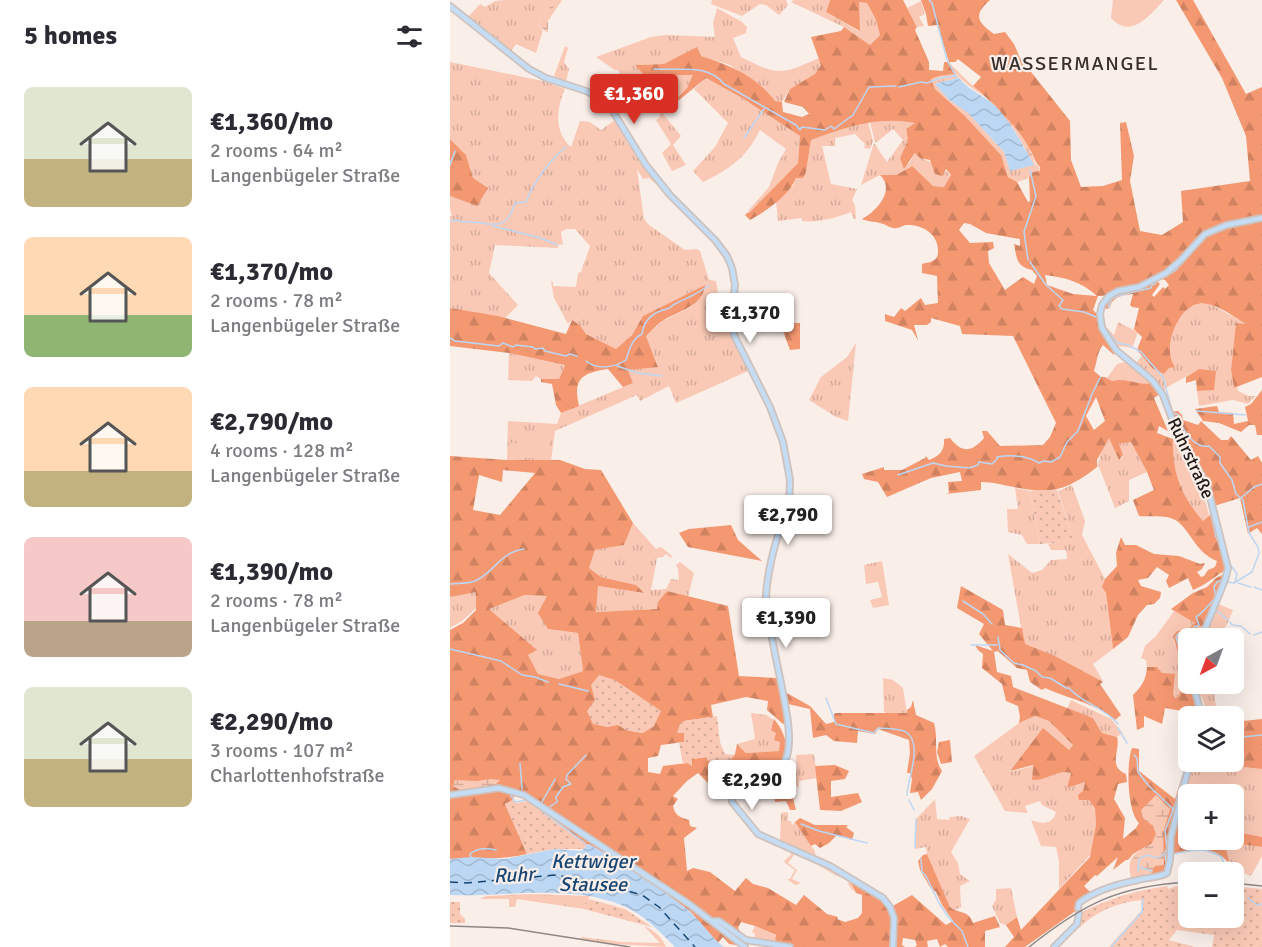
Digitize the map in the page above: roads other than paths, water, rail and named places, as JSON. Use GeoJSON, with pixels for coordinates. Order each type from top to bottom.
{"type":"FeatureCollection","features":[{"type":"Feature","properties":{"kind":"main road"},"geometry":{"type":"LineString","coordinates":[[450,6],[529,69],[546,78],[586,91],[606,104],[618,118],[637,151],[656,177],[722,250],[734,274],[732,325],[734,335],[770,407],[783,442],[790,480],[789,509],[792,510],[793,515],[787,516],[765,589],[785,703],[788,748],[785,761],[778,770],[767,778],[737,788],[732,794],[732,802],[758,834],[830,866],[883,898],[894,918],[893,947]]}},
{"type":"Feature","properties":{"kind":"main road","name":"Ruhrstraße"},"geometry":{"type":"LineString","coordinates":[[1205,628],[1228,568],[1209,489],[1201,472],[1182,446],[1159,387],[1116,350],[1102,328],[1100,312],[1105,301],[1113,293],[1139,287],[1170,270],[1204,234],[1227,225],[1262,218]]}},
{"type":"Feature","properties":{"kind":"main road"},"geometry":{"type":"LineString","coordinates":[[1078,906],[1083,899],[1104,889],[1167,873],[1171,837],[1187,772]]}},
{"type":"Feature","properties":{"kind":"main road"},"geometry":{"type":"LineString","coordinates":[[450,795],[499,788],[524,795],[713,921],[745,947]]}},
{"type":"Feature","properties":{"kind":"main road"},"geometry":{"type":"LineString","coordinates":[[1054,947],[1077,924],[1079,914]]}},
{"type":"Feature","properties":{"kind":"main road"},"geometry":{"type":"LineString","coordinates":[[713,921],[718,921],[746,940],[790,947]]}},
{"type":"Feature","properties":{"kind":"water"},"geometry":{"type":"Polygon","coordinates":[[[959,78],[993,104],[1002,114],[1034,165],[1010,171],[1004,152],[968,113],[948,99],[936,85],[936,83],[959,78]]]}},
{"type":"Feature","properties":{"kind":"water","name":"Kettwiger Stausee"},"geometry":{"type":"Polygon","coordinates":[[[589,844],[678,902],[694,915],[714,939],[724,947],[675,947],[650,923],[633,911],[613,902],[591,897],[544,893],[450,895],[450,859],[471,857],[504,859],[555,849],[581,851],[589,844]]]}},
{"type":"Feature","properties":{"kind":"waterway"},"geometry":{"type":"LineString","coordinates":[[929,0],[932,3],[947,60],[958,80]]}},
{"type":"Feature","properties":{"kind":"waterway"},"geometry":{"type":"LineString","coordinates":[[654,69],[692,69],[709,73],[796,125],[800,130],[802,127],[825,130],[831,126],[834,129],[853,115],[869,87],[896,86]]}},
{"type":"Feature","properties":{"kind":"waterway"},"geometry":{"type":"LineString","coordinates":[[899,87],[955,76]]}},
{"type":"Feature","properties":{"kind":"waterway"},"geometry":{"type":"LineString","coordinates":[[744,138],[764,109]]}},
{"type":"Feature","properties":{"kind":"waterway"},"geometry":{"type":"LineString","coordinates":[[450,221],[492,224],[503,222],[515,203],[526,202],[543,172],[566,147]]}},
{"type":"Feature","properties":{"kind":"waterway"},"geometry":{"type":"LineString","coordinates":[[450,165],[455,151]]}},
{"type":"Feature","properties":{"kind":"waterway"},"geometry":{"type":"LineString","coordinates":[[1028,260],[1024,232],[1036,196],[1030,170]]}},
{"type":"Feature","properties":{"kind":"waterway"},"geometry":{"type":"LineString","coordinates":[[493,226],[541,238],[557,245]]}},
{"type":"Feature","properties":{"kind":"waterway"},"geometry":{"type":"LineString","coordinates":[[1165,277],[1176,270],[1186,259]]}},
{"type":"Feature","properties":{"kind":"waterway"},"geometry":{"type":"LineString","coordinates":[[1030,262],[1046,285],[1063,300],[1059,306],[1062,309],[1084,312],[1096,317]]}},
{"type":"Feature","properties":{"kind":"waterway"},"geometry":{"type":"LineString","coordinates":[[1108,308],[1114,297],[1151,288],[1156,283]]}},
{"type":"Feature","properties":{"kind":"waterway"},"geometry":{"type":"LineString","coordinates":[[586,361],[595,366],[606,367],[626,360],[633,342],[642,334],[650,317],[709,285]]}},
{"type":"Feature","properties":{"kind":"waterway"},"geometry":{"type":"LineString","coordinates":[[1104,326],[1117,343],[1128,345],[1141,352],[1163,377],[1172,410]]}},
{"type":"Feature","properties":{"kind":"waterway"},"geometry":{"type":"LineString","coordinates":[[450,338],[455,341],[499,346],[503,343],[513,347],[516,345],[535,349],[543,348],[545,351],[566,356],[570,354],[577,356]]}},
{"type":"Feature","properties":{"kind":"waterway"},"geometry":{"type":"LineString","coordinates":[[617,366],[638,373],[662,376]]}},
{"type":"Feature","properties":{"kind":"waterway"},"geometry":{"type":"LineString","coordinates":[[898,475],[933,463],[969,468],[978,465],[979,462],[992,464],[997,457],[1002,456],[1023,457],[1039,463],[1051,462],[1060,457],[1067,442],[1078,431],[1100,378]]}},
{"type":"Feature","properties":{"kind":"waterway"},"geometry":{"type":"LineString","coordinates":[[1197,411],[1245,415]]}},
{"type":"Feature","properties":{"kind":"waterway"},"geometry":{"type":"LineString","coordinates":[[1173,413],[1179,415],[1185,431],[1193,441],[1209,446],[1220,457],[1220,463],[1232,480],[1236,494],[1243,500],[1249,533],[1259,553],[1252,572],[1234,583],[1227,582]]}},
{"type":"Feature","properties":{"kind":"waterway"},"geometry":{"type":"LineString","coordinates":[[1187,457],[1194,466]]}},
{"type":"Feature","properties":{"kind":"waterway"},"geometry":{"type":"LineString","coordinates":[[1198,473],[1203,485]]}},
{"type":"Feature","properties":{"kind":"waterway"},"geometry":{"type":"LineString","coordinates":[[1241,498],[1254,487],[1262,484]]}},
{"type":"Feature","properties":{"kind":"waterway"},"geometry":{"type":"LineString","coordinates":[[1205,488],[1216,537]]}},
{"type":"Feature","properties":{"kind":"waterway"},"geometry":{"type":"LineString","coordinates":[[1249,527],[1262,522]]}},
{"type":"Feature","properties":{"kind":"waterway"},"geometry":{"type":"LineString","coordinates":[[1223,540],[1229,563],[1237,574],[1235,582]]}},
{"type":"Feature","properties":{"kind":"waterway"},"geometry":{"type":"LineString","coordinates":[[450,584],[475,581],[509,554],[524,549]]}},
{"type":"Feature","properties":{"kind":"waterway"},"geometry":{"type":"LineString","coordinates":[[1194,628],[1199,625],[1196,617],[1214,599],[1214,587],[1222,580]]}},
{"type":"Feature","properties":{"kind":"waterway"},"geometry":{"type":"LineString","coordinates":[[1238,583],[1251,587]]}},
{"type":"Feature","properties":{"kind":"waterway"},"geometry":{"type":"LineString","coordinates":[[1254,587],[1262,590]]}},
{"type":"Feature","properties":{"kind":"waterway"},"geometry":{"type":"LineString","coordinates":[[963,601],[983,614],[992,624]]}},
{"type":"Feature","properties":{"kind":"waterway"},"geometry":{"type":"LineString","coordinates":[[1217,611],[1228,620]]}},
{"type":"Feature","properties":{"kind":"waterway"},"geometry":{"type":"LineString","coordinates":[[1230,622],[1232,625],[1241,626],[1250,634]]}},
{"type":"Feature","properties":{"kind":"waterway"},"geometry":{"type":"LineString","coordinates":[[1254,635],[1262,632]]}},
{"type":"Feature","properties":{"kind":"waterway"},"geometry":{"type":"LineString","coordinates":[[1178,634],[1176,637],[1178,644]]}},
{"type":"Feature","properties":{"kind":"waterway"},"geometry":{"type":"LineString","coordinates":[[998,637],[1000,650],[1014,663],[1023,665],[1036,671],[1042,677],[1050,678],[1069,688],[1118,724]]}},
{"type":"Feature","properties":{"kind":"waterway"},"geometry":{"type":"LineString","coordinates":[[971,645],[997,645]]}},
{"type":"Feature","properties":{"kind":"waterway"},"geometry":{"type":"LineString","coordinates":[[450,649],[501,661],[522,675],[548,682]]}},
{"type":"Feature","properties":{"kind":"waterway"},"geometry":{"type":"LineString","coordinates":[[559,684],[588,691]]}},
{"type":"Feature","properties":{"kind":"waterway"},"geometry":{"type":"LineString","coordinates":[[1193,694],[1196,706]]}},
{"type":"Feature","properties":{"kind":"waterway"},"geometry":{"type":"LineString","coordinates":[[826,698],[836,724],[874,733],[878,728],[906,732],[914,745],[907,795]]}},
{"type":"Feature","properties":{"kind":"waterway"},"geometry":{"type":"LineString","coordinates":[[1118,728],[1127,743]]}},
{"type":"Feature","properties":{"kind":"waterway"},"geometry":{"type":"LineString","coordinates":[[1244,737],[1262,735]]}},
{"type":"Feature","properties":{"kind":"waterway"},"geometry":{"type":"LineString","coordinates":[[548,808],[557,802],[556,797],[563,787],[571,784],[566,779],[567,775],[586,755]]}},
{"type":"Feature","properties":{"kind":"waterway"},"geometry":{"type":"LineString","coordinates":[[1134,755],[1137,758],[1138,772],[1174,810]]}},
{"type":"Feature","properties":{"kind":"waterway"},"geometry":{"type":"LineString","coordinates":[[520,763],[522,789]]}},
{"type":"Feature","properties":{"kind":"waterway"},"geometry":{"type":"LineString","coordinates":[[1138,871],[1141,857],[1148,855],[1158,858],[1165,853],[1167,848],[1165,831],[1184,772]]}},
{"type":"Feature","properties":{"kind":"waterway"},"geometry":{"type":"LineString","coordinates":[[542,802],[555,779]]}},
{"type":"Feature","properties":{"kind":"waterway"},"geometry":{"type":"LineString","coordinates":[[509,792],[515,802],[526,800],[535,806]]}},
{"type":"Feature","properties":{"kind":"waterway"},"geometry":{"type":"LineString","coordinates":[[909,800],[914,810]]}},
{"type":"Feature","properties":{"kind":"waterway"},"geometry":{"type":"LineString","coordinates":[[543,812],[585,843],[587,847]]}},
{"type":"Feature","properties":{"kind":"waterway"},"geometry":{"type":"LineString","coordinates":[[915,847],[916,819]]}},
{"type":"Feature","properties":{"kind":"waterway"},"geometry":{"type":"LineString","coordinates":[[801,824],[867,843]]}},
{"type":"Feature","properties":{"kind":"waterway"},"geometry":{"type":"LineString","coordinates":[[471,857],[470,854],[479,850],[496,850]]}},
{"type":"Feature","properties":{"kind":"waterway"},"geometry":{"type":"LineString","coordinates":[[1172,854],[1204,850],[1222,857],[1223,862]]}},
{"type":"Feature","properties":{"kind":"waterway"},"geometry":{"type":"LineString","coordinates":[[1165,854],[1166,862]]}},
{"type":"Feature","properties":{"kind":"waterway"},"geometry":{"type":"LineString","coordinates":[[921,859],[922,872],[940,905],[962,931],[968,947]]}},
{"type":"Feature","properties":{"kind":"waterway"},"geometry":{"type":"LineString","coordinates":[[1139,867],[1152,871]]}},
{"type":"Feature","properties":{"kind":"waterway"},"geometry":{"type":"LineString","coordinates":[[1248,898],[1257,905],[1262,904]]}},
{"type":"Feature","properties":{"kind":"waterway"},"geometry":{"type":"LineString","coordinates":[[1111,947],[1142,912],[1143,899]]}},
{"type":"Feature","properties":{"kind":"railway"},"geometry":{"type":"LineString","coordinates":[[1029,947],[1067,919],[1102,900],[1141,888],[1178,883]]}},
{"type":"Feature","properties":{"kind":"railway"},"geometry":{"type":"LineString","coordinates":[[1244,884],[1262,886]]}},
{"type":"Feature","properties":{"kind":"railway"},"geometry":{"type":"LineString","coordinates":[[450,926],[508,928],[630,947]]}},
{"type":"Feature","properties":{"kind":"district","name":"WASSERMANGEL"},"geometry":{"type":"Point","coordinates":[1075,63]}},
{"type":"Feature","properties":{"kind":"water label","name":"Ruhr"},"geometry":{"type":"Point","coordinates":[514,875]}}]}
